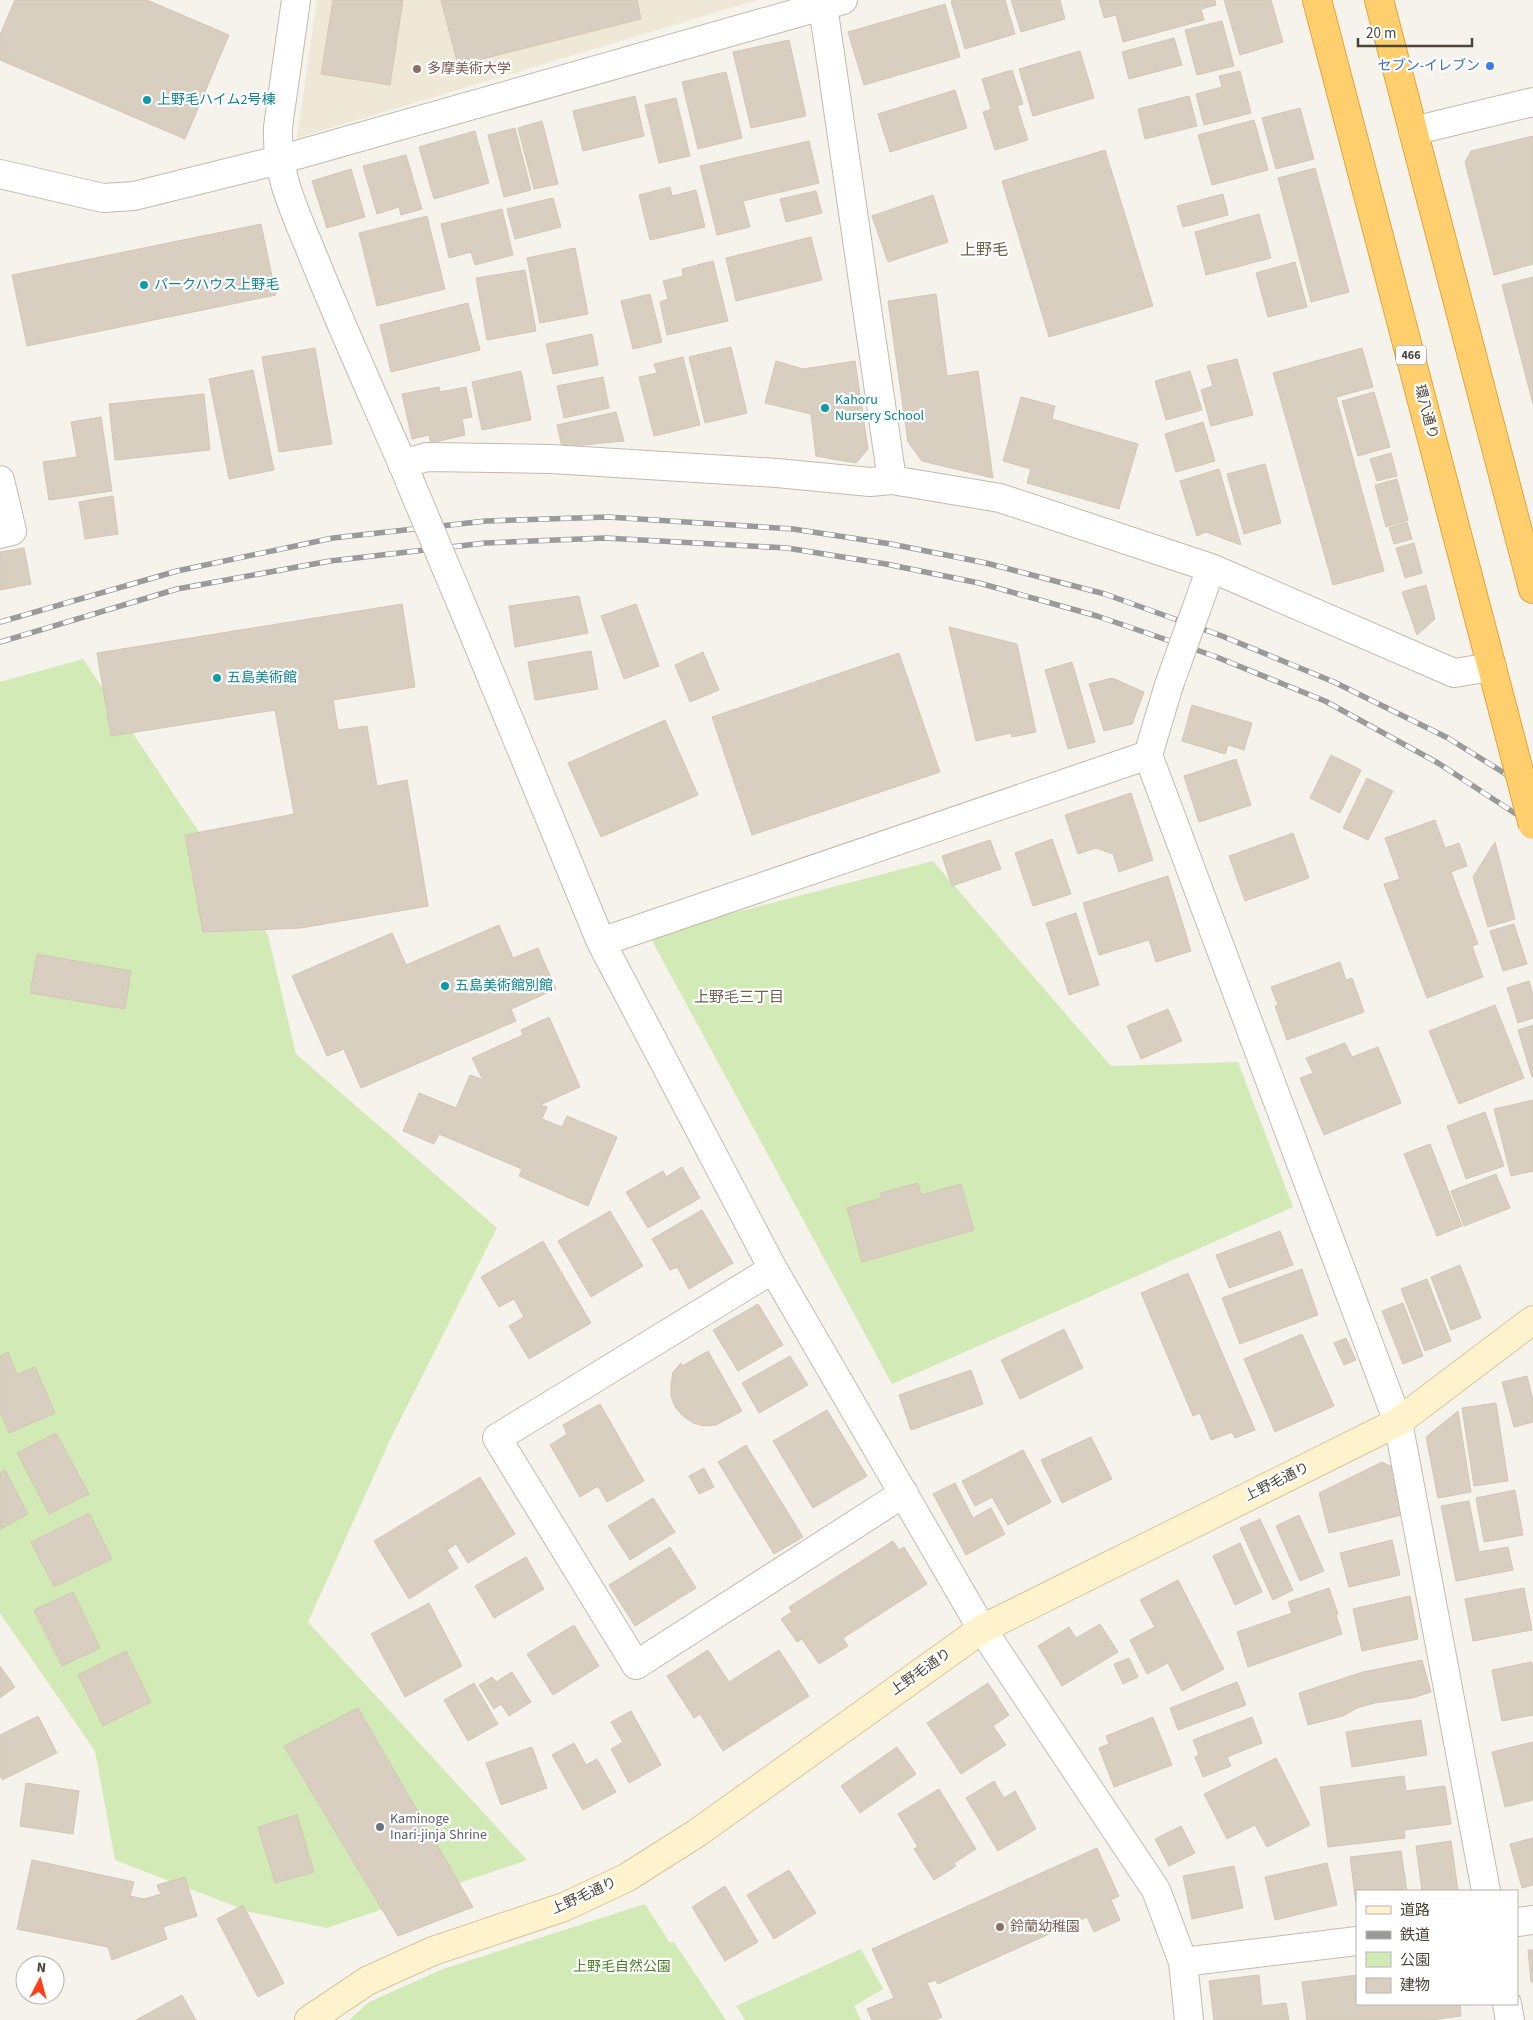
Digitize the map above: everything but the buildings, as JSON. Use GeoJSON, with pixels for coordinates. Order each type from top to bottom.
{"type":"FeatureCollection","features":[{"type":"Feature","properties":{"kind":"highway","name":"環八通り"},"geometry":{"type":"LineString","coordinates":[[1317,0],[1533,824]]}},
{"type":"Feature","properties":{"kind":"highway"},"geometry":{"type":"LineString","coordinates":[[1379,0],[1533,589]]}},
{"type":"Feature","properties":{"kind":"street"},"geometry":{"type":"LineString","coordinates":[[296,0],[278,127],[282,180],[336,313],[463,608],[601,942],[774,1269],[982,1628],[1156,1890],[1183,1962],[1190,2020]]}},
{"type":"Feature","properties":{"kind":"street"},"geometry":{"type":"LineString","coordinates":[[0,174],[94,196],[134,196],[279,160],[833,3],[892,480]]}},
{"type":"Feature","properties":{"kind":"street"},"geometry":{"type":"LineString","coordinates":[[1414,131],[1533,102]]}},
{"type":"Feature","properties":{"kind":"street"},"geometry":{"type":"LineString","coordinates":[[406,473],[427,457],[551,459],[777,473],[870,482],[892,480],[1000,498],[1209,575],[1454,673],[1492,667]]}},
{"type":"Feature","properties":{"kind":"street"},"geometry":{"type":"LineString","coordinates":[[0,480],[12,531],[0,534]]}},
{"type":"Feature","properties":{"kind":"street"},"geometry":{"type":"LineString","coordinates":[[1209,575],[1169,685],[1148,755],[1398,1422],[1486,1890]]}},
{"type":"Feature","properties":{"kind":"street"},"geometry":{"type":"LineString","coordinates":[[601,942],[1148,755]]}},
{"type":"Feature","properties":{"kind":"street"},"geometry":{"type":"LineString","coordinates":[[774,1269],[497,1438],[636,1665],[904,1493]]}},
{"type":"Feature","properties":{"kind":"street","name":"上野毛通り"},"geometry":{"type":"LineString","coordinates":[[309,2020],[366,1981],[433,1951],[564,1907],[626,1878],[697,1834],[982,1628],[1398,1422],[1533,1320]]}},
{"type":"Feature","properties":{"kind":"street"},"geometry":{"type":"LineString","coordinates":[[1518,1922],[1533,1920]]}},
{"type":"Feature","properties":{"kind":"street"},"geometry":{"type":"LineString","coordinates":[[1183,1962],[1356,1941]]}},
{"type":"Feature","properties":{"kind":"street"},"geometry":{"type":"LineString","coordinates":[[1507,2005],[1510,2020]]}},
{"type":"Feature","properties":{"kind":"shaded area","name":"多摩美術大学"},"geometry":{"type":"Polygon","coordinates":[[[317,0],[757,0],[297,138],[317,0]]]}},
{"type":"Feature","properties":{"kind":"green space"},"geometry":{"type":"Polygon","coordinates":[[[83,659],[268,935],[296,1054],[497,1228],[390,1440],[308,1622],[527,1860],[327,1928],[250,1912],[115,1860],[95,1751],[0,1613],[0,682],[83,659]]]}},
{"type":"Feature","properties":{"kind":"green space"},"geometry":{"type":"Polygon","coordinates":[[[933,861],[1111,1066],[1238,1062],[1293,1207],[892,1384],[649,935],[933,861]]]}},
{"type":"Feature","properties":{"kind":"green space","name":"上野毛自然公園"},"geometry":{"type":"Polygon","coordinates":[[[645,1904],[670,1943],[674,1942],[726,2020],[349,2020],[369,2002],[443,1969],[645,1904]]]}},
{"type":"Feature","properties":{"kind":"green space"},"geometry":{"type":"Polygon","coordinates":[[[861,1949],[883,1989],[854,2006],[861,2020],[745,2020],[736,2006],[861,1949]]]}},
{"type":"Feature","properties":{"kind":"railway"},"geometry":{"type":"LineString","coordinates":[[0,622],[177,571],[333,538],[486,521],[608,517],[793,529],[891,544],[986,563],[1105,594],[1222,636],[1334,682],[1448,738],[1533,791]]}},
{"type":"Feature","properties":{"kind":"railway"},"geometry":{"type":"LineString","coordinates":[[0,642],[177,589],[330,561],[485,543],[605,538],[787,548],[886,564],[979,583],[1097,616],[1214,656],[1325,701],[1438,763],[1533,825]]}},
{"type":"Feature","properties":{"kind":"place","name":"セブン-イレブン"},"geometry":{"type":"Point","coordinates":[1490,66]}},
{"type":"Feature","properties":{"kind":"place","name":"多摩美術大学"},"geometry":{"type":"Point","coordinates":[417,69]}},
{"type":"Feature","properties":{"kind":"place","name":"上野毛ハイム2号棟"},"geometry":{"type":"Point","coordinates":[147,100]}},
{"type":"Feature","properties":{"kind":"place","name":"パークハウス上野毛"},"geometry":{"type":"Point","coordinates":[144,285]}},
{"type":"Feature","properties":{"kind":"place","name":"Kahoru Nursery School"},"geometry":{"type":"Point","coordinates":[825,408]}},
{"type":"Feature","properties":{"kind":"place","name":"五島美術館"},"geometry":{"type":"Point","coordinates":[217,678]}},
{"type":"Feature","properties":{"kind":"place","name":"五島美術館別館"},"geometry":{"type":"Point","coordinates":[445,986]}},
{"type":"Feature","properties":{"kind":"place","name":"Kaminoge Inari-jinja Shrine"},"geometry":{"type":"Point","coordinates":[380,1827]}},
{"type":"Feature","properties":{"kind":"place","name":"鈴蘭幼稚園"},"geometry":{"type":"Point","coordinates":[1000,1927]}},
{"type":"Feature","properties":{"kind":"district","name":"上野毛"},"geometry":{"type":"Point","coordinates":[984,250]}},
{"type":"Feature","properties":{"kind":"district","name":"上野毛三丁目"},"geometry":{"type":"Point","coordinates":[739,997]}}]}
